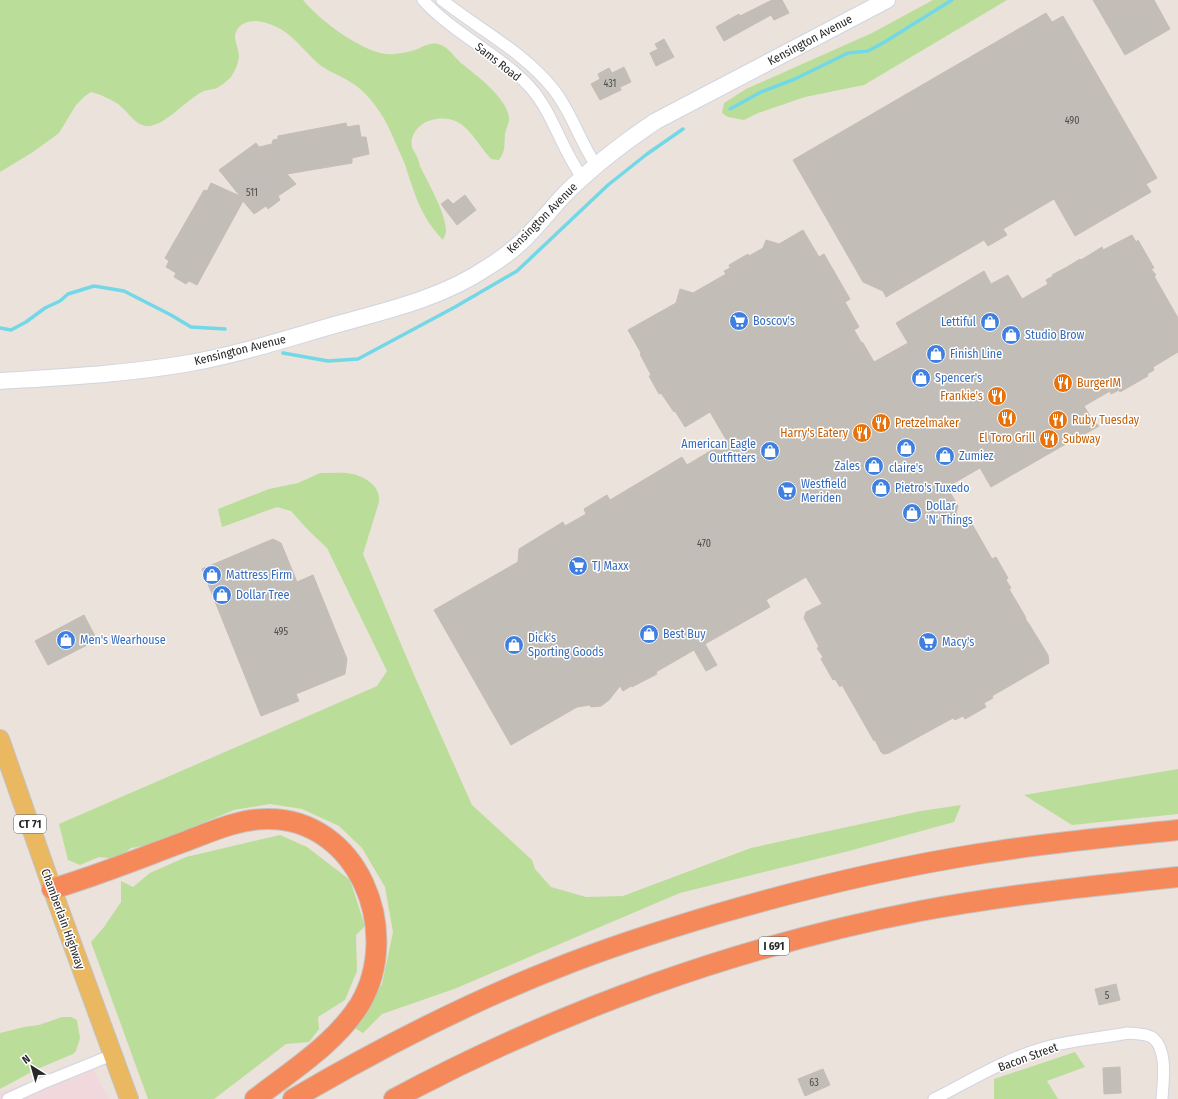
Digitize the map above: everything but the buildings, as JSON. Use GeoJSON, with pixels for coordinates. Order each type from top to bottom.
{"type":"FeatureCollection","features":[{"type":"Feature","properties":{"kind":"highway"},"geometry":{"type":"LineString","coordinates":[[52,889],[85,879],[216,830],[251,820],[272,819],[294,822],[315,830],[340,848],[349,858],[361,879],[373,908],[376,926],[376,945],[370,981],[360,1004],[335,1035],[311,1056],[254,1099]]}},
{"type":"Feature","properties":{"kind":"highway"},"geometry":{"type":"LineString","coordinates":[[293,1099],[394,1042],[517,984],[607,949],[705,918],[844,880],[949,859],[1014,849],[1178,830]]}},
{"type":"Feature","properties":{"kind":"highway","name":"I 691"},"geometry":{"type":"LineString","coordinates":[[394,1099],[478,1057],[571,1016],[654,984],[724,960],[841,929],[919,911],[1037,893],[1178,877]]}},
{"type":"Feature","properties":{"kind":"main road","name":"Kensington Avenue"},"geometry":{"type":"LineString","coordinates":[[0,381],[119,373],[191,363],[231,354],[413,303],[464,282],[488,268],[511,251],[582,178],[632,137],[656,121],[887,0]]}},
{"type":"Feature","properties":{"kind":"main road","name":"Chamberlain Highway"},"geometry":{"type":"LineString","coordinates":[[0,739],[52,889],[129,1099]]}},
{"type":"Feature","properties":{"kind":"street","name":"Sams Road"},"geometry":{"type":"LineString","coordinates":[[423,0],[448,24],[513,71],[529,87],[544,108],[570,159],[582,178]]}},
{"type":"Feature","properties":{"kind":"street","name":"Sams Road"},"geometry":{"type":"LineString","coordinates":[[442,0],[524,58],[542,75],[555,91],[567,110],[586,150],[596,165]]}},
{"type":"Feature","properties":{"kind":"street","name":"Bacon Street"},"geometry":{"type":"LineString","coordinates":[[934,1099],[987,1072],[1046,1047],[1128,1033],[1140,1034],[1152,1038],[1159,1046],[1162,1057],[1162,1099]]}},
{"type":"Feature","properties":{"kind":"street"},"geometry":{"type":"LineString","coordinates":[[8,1099],[112,1055]]}},
{"type":"Feature","properties":{"kind":"shaded area"},"geometry":{"type":"Polygon","coordinates":[[[89,1063],[109,1099],[0,1099],[0,1092],[89,1063]]]}},
{"type":"Feature","properties":{"kind":"green space"},"geometry":{"type":"Polygon","coordinates":[[[0,0],[303,0],[332,27],[358,44],[371,50],[384,54],[395,54],[413,51],[432,44],[438,44],[445,47],[461,63],[490,87],[507,109],[509,119],[505,134],[504,151],[499,160],[491,159],[467,129],[452,120],[443,119],[428,121],[420,126],[414,133],[412,138],[412,148],[443,216],[446,231],[443,240],[430,224],[420,207],[404,161],[389,128],[382,115],[370,99],[352,83],[320,65],[285,32],[277,27],[253,21],[246,22],[237,29],[235,39],[239,57],[231,77],[217,88],[204,91],[196,96],[168,118],[154,125],[142,125],[118,104],[91,92],[76,105],[59,133],[33,152],[0,172],[0,0]]]}},
{"type":"Feature","properties":{"kind":"green space"},"geometry":{"type":"Polygon","coordinates":[[[933,0],[1007,0],[864,85],[805,97],[758,113],[744,120],[728,117],[722,113],[724,103],[746,89],[872,33],[933,0]]]}},
{"type":"Feature","properties":{"kind":"green space"},"geometry":{"type":"Polygon","coordinates":[[[320,473],[353,474],[365,479],[376,489],[379,502],[363,554],[414,675],[472,805],[532,860],[535,869],[551,887],[586,897],[623,896],[751,848],[921,811],[961,805],[954,822],[849,851],[680,893],[454,989],[382,1014],[363,1033],[355,1028],[382,984],[393,932],[385,887],[362,848],[339,826],[302,809],[270,804],[234,810],[149,845],[131,848],[118,859],[99,857],[80,865],[68,860],[59,824],[377,686],[387,671],[327,548],[291,511],[277,507],[222,527],[218,509],[269,489],[298,483],[320,473]]]}},
{"type":"Feature","properties":{"kind":"green space"},"geometry":{"type":"Polygon","coordinates":[[[1178,769],[1178,814],[1072,825],[1024,795],[1178,769]]]}},
{"type":"Feature","properties":{"kind":"green space"},"geometry":{"type":"Polygon","coordinates":[[[280,835],[307,847],[350,880],[365,926],[356,935],[357,971],[345,1000],[318,1017],[319,1029],[309,1042],[286,1044],[214,1099],[148,1099],[91,942],[104,927],[121,902],[121,881],[133,887],[150,873],[186,857],[280,835]]]}},
{"type":"Feature","properties":{"kind":"green space"},"geometry":{"type":"Polygon","coordinates":[[[62,1017],[71,1017],[77,1020],[80,1038],[76,1051],[73,1054],[35,1070],[0,1089],[0,1033],[39,1025],[62,1017]]]}},
{"type":"Feature","properties":{"kind":"green space"},"geometry":{"type":"Polygon","coordinates":[[[1075,1052],[1085,1067],[1047,1081],[1058,1099],[994,1099],[994,1079],[1075,1052]]]}},
{"type":"Feature","properties":{"kind":"waterway"},"geometry":{"type":"LineString","coordinates":[[730,109],[761,92],[795,79],[848,53],[868,51],[952,0]]}},
{"type":"Feature","properties":{"kind":"waterway"},"geometry":{"type":"LineString","coordinates":[[283,353],[328,361],[358,359],[455,307],[517,271],[608,185],[647,154],[683,129]]}},
{"type":"Feature","properties":{"kind":"waterway"},"geometry":{"type":"LineString","coordinates":[[0,328],[11,330],[26,322],[45,308],[60,301],[68,294],[94,286],[124,291],[191,327],[225,329]]}},
{"type":"Feature","properties":{"kind":"place","name":"Boscov's"},"geometry":{"type":"Point","coordinates":[739,321]}},
{"type":"Feature","properties":{"kind":"place","name":"Lettiful"},"geometry":{"type":"Point","coordinates":[990,322]}},
{"type":"Feature","properties":{"kind":"place","name":"Studio Brow"},"geometry":{"type":"Point","coordinates":[1011,335]}},
{"type":"Feature","properties":{"kind":"place","name":"Finish Line"},"geometry":{"type":"Point","coordinates":[936,354]}},
{"type":"Feature","properties":{"kind":"place","name":"Spencer's"},"geometry":{"type":"Point","coordinates":[921,378]}},
{"type":"Feature","properties":{"kind":"place","name":"BurgerIM"},"geometry":{"type":"Point","coordinates":[1063,383]}},
{"type":"Feature","properties":{"kind":"place","name":"Frankie's"},"geometry":{"type":"Point","coordinates":[997,396]}},
{"type":"Feature","properties":{"kind":"place","name":"El Toro Grill"},"geometry":{"type":"Point","coordinates":[1007,418]}},
{"type":"Feature","properties":{"kind":"place","name":"Ruby Tuesday"},"geometry":{"type":"Point","coordinates":[1058,420]}},
{"type":"Feature","properties":{"kind":"place","name":"Pretzelmaker"},"geometry":{"type":"Point","coordinates":[881,423]}},
{"type":"Feature","properties":{"kind":"place","name":"Harry's Eatery"},"geometry":{"type":"Point","coordinates":[862,433]}},
{"type":"Feature","properties":{"kind":"place","name":"Subway"},"geometry":{"type":"Point","coordinates":[1049,439]}},
{"type":"Feature","properties":{"kind":"place","name":"claire's"},"geometry":{"type":"Point","coordinates":[906,448]}},
{"type":"Feature","properties":{"kind":"place","name":"American Eagle Outfitters"},"geometry":{"type":"Point","coordinates":[770,451]}},
{"type":"Feature","properties":{"kind":"place","name":"Zumiez"},"geometry":{"type":"Point","coordinates":[945,456]}},
{"type":"Feature","properties":{"kind":"place","name":"Zales"},"geometry":{"type":"Point","coordinates":[874,466]}},
{"type":"Feature","properties":{"kind":"place","name":"Pietro's Tuxedo"},"geometry":{"type":"Point","coordinates":[881,488]}},
{"type":"Feature","properties":{"kind":"place","name":"Westfield Meriden"},"geometry":{"type":"Point","coordinates":[787,491]}},
{"type":"Feature","properties":{"kind":"place","name":"Dollar 'N' Things"},"geometry":{"type":"Point","coordinates":[912,513]}},
{"type":"Feature","properties":{"kind":"place","name":"TJ Maxx"},"geometry":{"type":"Point","coordinates":[578,566]}},
{"type":"Feature","properties":{"kind":"place","name":"Mattress Firm"},"geometry":{"type":"Point","coordinates":[212,575]}},
{"type":"Feature","properties":{"kind":"place","name":"Dollar Tree"},"geometry":{"type":"Point","coordinates":[222,595]}},
{"type":"Feature","properties":{"kind":"place","name":"Best Buy"},"geometry":{"type":"Point","coordinates":[649,634]}},
{"type":"Feature","properties":{"kind":"place","name":"Men's Wearhouse"},"geometry":{"type":"Point","coordinates":[66,640]}},
{"type":"Feature","properties":{"kind":"place","name":"Macy's"},"geometry":{"type":"Point","coordinates":[928,642]}},
{"type":"Feature","properties":{"kind":"place","name":"Dick's Sporting Goods"},"geometry":{"type":"Point","coordinates":[514,645]}}]}
